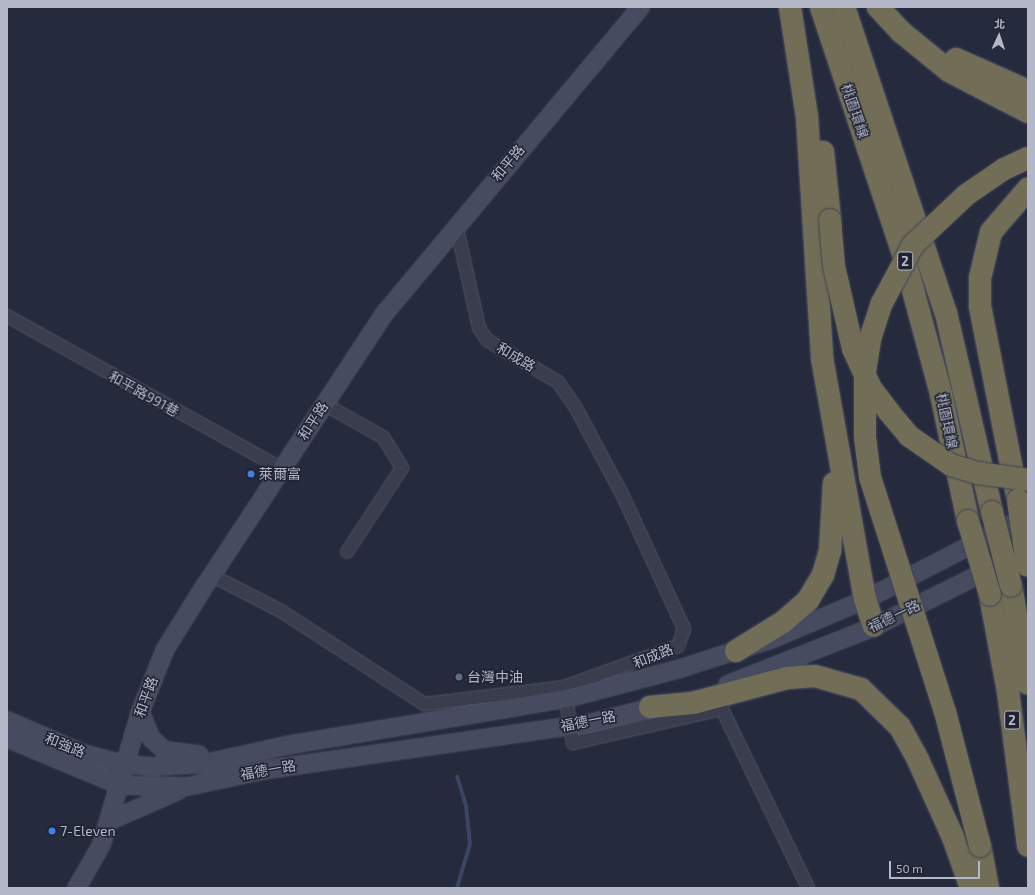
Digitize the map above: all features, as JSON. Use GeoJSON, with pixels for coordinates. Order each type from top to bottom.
{"type":"FeatureCollection","features":[{"type":"Feature","properties":{"kind":"highway"},"geometry":{"type":"LineString","coordinates":[[791,7],[814,78],[834,266],[853,349],[870,388],[910,436],[951,465],[978,473],[1028,480]]}},
{"type":"Feature","properties":{"kind":"highway"},"geometry":{"type":"LineString","coordinates":[[791,7],[807,117],[814,276],[832,418],[865,599],[874,626]]}},
{"type":"Feature","properties":{"kind":"highway","name":"桃園環線"},"geometry":{"type":"LineString","coordinates":[[821,7],[903,253],[941,394],[968,521],[990,595],[1008,691],[1028,846]]}},
{"type":"Feature","properties":{"kind":"highway","name":"桃園環線"},"geometry":{"type":"LineString","coordinates":[[844,7],[946,313],[992,512],[1024,568],[1028,684]]}},
{"type":"Feature","properties":{"kind":"highway"},"geometry":{"type":"LineString","coordinates":[[878,7],[900,31],[949,71],[1028,112]]}},
{"type":"Feature","properties":{"kind":"highway"},"geometry":{"type":"LineString","coordinates":[[890,7],[951,57],[1028,91]]}},
{"type":"Feature","properties":{"kind":"highway"},"geometry":{"type":"LineString","coordinates":[[988,888],[980,846],[945,712],[872,483],[865,437],[865,372],[870,339],[882,303],[913,245],[966,195],[1004,169],[1028,158]]}},
{"type":"Feature","properties":{"kind":"highway"},"geometry":{"type":"LineString","coordinates":[[1024,568],[1023,508],[980,306],[980,278],[991,232],[1028,189]]}},
{"type":"Feature","properties":{"kind":"highway"},"geometry":{"type":"LineString","coordinates":[[736,651],[783,622],[808,600],[823,576],[833,522],[832,418]]}},
{"type":"Feature","properties":{"kind":"highway"},"geometry":{"type":"LineString","coordinates":[[650,707],[693,703],[788,678],[815,676],[861,689],[900,727],[918,760],[953,837],[971,888]]}},
{"type":"Feature","properties":{"kind":"main road","name":"和平路"},"geometry":{"type":"LineString","coordinates":[[76,888],[102,844],[140,711],[164,650],[211,575],[384,313],[456,224],[640,7]]}},
{"type":"Feature","properties":{"kind":"main road","name":"福德一路"},"geometry":{"type":"LineString","coordinates":[[124,764],[204,763],[284,744],[565,693],[736,651],[865,599],[1023,508]]}},
{"type":"Feature","properties":{"kind":"main road","name":"福德一路"},"geometry":{"type":"LineString","coordinates":[[120,785],[187,786],[267,769],[570,725],[650,707],[731,683],[1024,568]]}},
{"type":"Feature","properties":{"kind":"main road"},"geometry":{"type":"LineString","coordinates":[[140,711],[150,737],[164,750],[174,753],[200,754],[284,744]]}},
{"type":"Feature","properties":{"kind":"main road","name":"和強路"},"geometry":{"type":"LineString","coordinates":[[7,720],[83,753],[124,764]]}},
{"type":"Feature","properties":{"kind":"main road","name":"和強路"},"geometry":{"type":"LineString","coordinates":[[7,738],[120,785]]}},
{"type":"Feature","properties":{"kind":"main road"},"geometry":{"type":"LineString","coordinates":[[110,820],[187,786]]}},
{"type":"Feature","properties":{"kind":"street","name":"和成路"},"geometry":{"type":"LineString","coordinates":[[456,224],[479,328],[487,340],[558,382],[576,408],[622,494],[684,629],[678,646],[565,693]]}},
{"type":"Feature","properties":{"kind":"street","name":"和平路991巷"},"geometry":{"type":"LineString","coordinates":[[7,316],[282,469]]}},
{"type":"Feature","properties":{"kind":"street"},"geometry":{"type":"LineString","coordinates":[[324,404],[383,437],[402,468],[347,552]]}},
{"type":"Feature","properties":{"kind":"street"},"geometry":{"type":"LineString","coordinates":[[211,575],[281,611],[424,704],[565,693],[573,743],[722,709],[808,888]]}},
{"type":"Feature","properties":{"kind":"waterway"},"geometry":{"type":"LineString","coordinates":[[457,777],[466,806],[470,844],[457,888]]}},
{"type":"Feature","properties":{"kind":"place","name":"萊爾富"},"geometry":{"type":"Point","coordinates":[251,474]}},
{"type":"Feature","properties":{"kind":"place","name":"台灣中油"},"geometry":{"type":"Point","coordinates":[459,677]}},
{"type":"Feature","properties":{"kind":"place","name":"7-Eleven"},"geometry":{"type":"Point","coordinates":[52,831]}}]}
